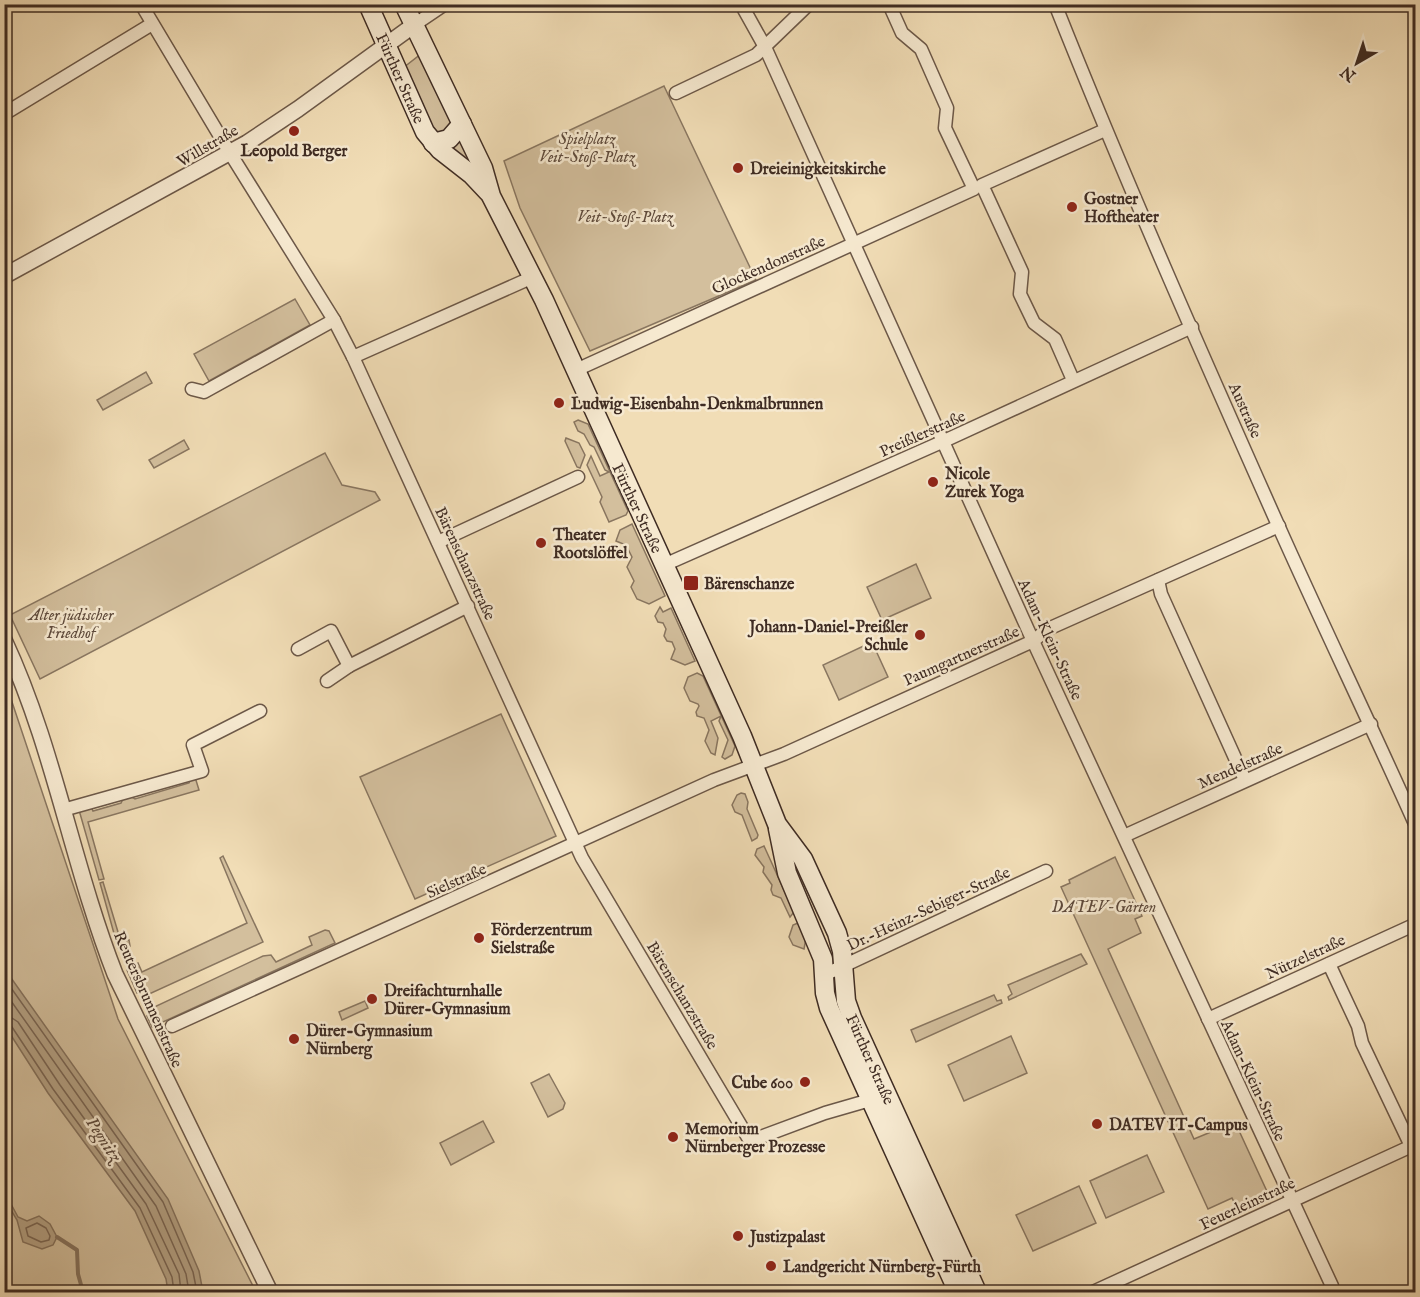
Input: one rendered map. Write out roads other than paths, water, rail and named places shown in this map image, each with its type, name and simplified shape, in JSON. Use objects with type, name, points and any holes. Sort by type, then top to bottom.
[{"type":"main road","name":"Fürther Straße","points":[[368,4],[425,132],[433,143],[472,175],[491,196]]},
{"type":"main road","name":"Fürther Straße","points":[[405,4],[483,168],[491,196],[576,370],[737,726],[777,824],[787,873],[819,948],[824,964],[825,993],[829,1008],[958,1293]]},
{"type":"main road","points":[[433,143],[448,140],[462,124]]},
{"type":"main road","name":"Fürther Straße","points":[[777,824],[803,859],[839,939],[845,990],[852,1018],[977,1293]]},
{"type":"street","name":"Bärenschanzstraße","points":[[141,4],[334,320],[468,606],[582,858],[750,1141],[825,1113],[870,1100]]},
{"type":"street","points":[[414,25],[445,4]]},
{"type":"street","name":"Adam-Klein-Straße","points":[[741,4],[765,47],[1033,641],[1332,1286]]},
{"type":"street","points":[[676,93],[756,55],[809,4]]},
{"type":"street","points":[[889,4],[902,33],[921,49],[947,108],[945,128],[1022,272],[1020,294],[1034,323],[1055,339],[1073,381]]},
{"type":"street","name":"Austraße","points":[[1055,4],[1105,130],[1279,526],[1416,826]]},
{"type":"street","points":[[4,114],[152,24]]},
{"type":"street","name":"Willstraße","points":[[4,276],[230,153],[298,109],[414,25]]},
{"type":"street","name":"Glockendonstraße","points":[[576,370],[1105,130]]},
{"type":"street","points":[[353,357],[532,277]]},
{"type":"street","points":[[192,389],[204,392],[334,320]]},
{"type":"street","name":"Preißlerstraße","points":[[664,565],[944,441],[1192,327]]},
{"type":"street","points":[[438,542],[578,477]]},
{"type":"street","name":"Paumgartnerstraße","points":[[753,765],[794,749],[1033,641],[1048,629],[1279,526]]},
{"type":"street","points":[[1158,580],[1161,594],[1245,780]]},
{"type":"street","points":[[327,681],[349,666],[468,606]]},
{"type":"street","points":[[298,649],[331,631],[349,666]]},
{"type":"street","name":"Reutersbrunnenstraße","points":[[4,640],[31,703],[99,930],[119,985],[270,1293]]},
{"type":"street","points":[[63,810],[202,771],[193,745],[260,711]]},
{"type":"street","name":"Mendelstraße","points":[[1124,836],[1371,724]]},
{"type":"street","name":"Sielstraße","points":[[172,1026],[707,783],[753,765]]},
{"type":"street","name":"Dr.-Heinz-Sebiger-Straße","points":[[824,975],[1046,871]]},
{"type":"street","name":"Nützelstraße","points":[[1208,1018],[1416,924]]},
{"type":"street","points":[[1329,964],[1358,1026],[1362,1043],[1413,1145]]},
{"type":"street","name":"Feuerleinstraße","points":[[1093,1293],[1413,1145]]},
{"type":"water","name":"Pegnitz","points":[[4,968],[168,1199],[199,1271],[203,1292],[168,1292],[166,1279],[135,1211],[48,1093],[5,1026]]},
{"type":"water","points":[[4,1191],[18,1217],[27,1221],[39,1216],[50,1224],[57,1237],[53,1245],[42,1249],[23,1242],[17,1220],[5,1200]]},
{"type":"waterway","points":[[57,1237],[77,1250],[78,1274],[83,1292]]},
{"type":"place","name":"Leopold Berger","points":[[294,131]]},
{"type":"place","name":"Dreieinigkeitskirche","points":[[738,168]]},
{"type":"place","name":"Gostner Hoftheater","points":[[1072,207]]},
{"type":"place","name":"Ludwig-Eisenbahn-Denkmalbrunnen","points":[[559,403]]},
{"type":"place","name":"Nicole Zurek Yoga","points":[[933,482]]},
{"type":"place","name":"Theater Rootslöffel","points":[[541,543]]},
{"type":"place","name":"Bärenschanze","points":[[691,583]]},
{"type":"place","name":"Johann-Daniel-Preißler Schule","points":[[920,635]]},
{"type":"place","name":"Förderzentrum Sielstraße","points":[[479,938]]},
{"type":"place","name":"Dreifachturnhalle Dürer-Gymnasium","points":[[372,999]]},
{"type":"place","name":"Dürer-Gymnasium Nürnberg","points":[[294,1039]]},
{"type":"place","name":"Cube 600","points":[[805,1082]]},
{"type":"place","name":"DATEV IT-Campus","points":[[1097,1124]]},
{"type":"place","name":"Memorium Nürnberger Prozesse","points":[[673,1137]]},
{"type":"place","name":"Justizpalast","points":[[738,1236]]},
{"type":"place","name":"Landgericht Nürnberg-Fürth","points":[[771,1266]]},
{"type":"park label","name":"Spielplatz Veit-Stoß-Platz","points":[[587,147]]},
{"type":"park label","name":"Veit-Stoß-Platz","points":[[625,216]]},
{"type":"park label","name":"Alter jüdischer Friedhof","points":[[71,623]]},
{"type":"park label","name":"DATEV-Gärten","points":[[1104,906]]}]
